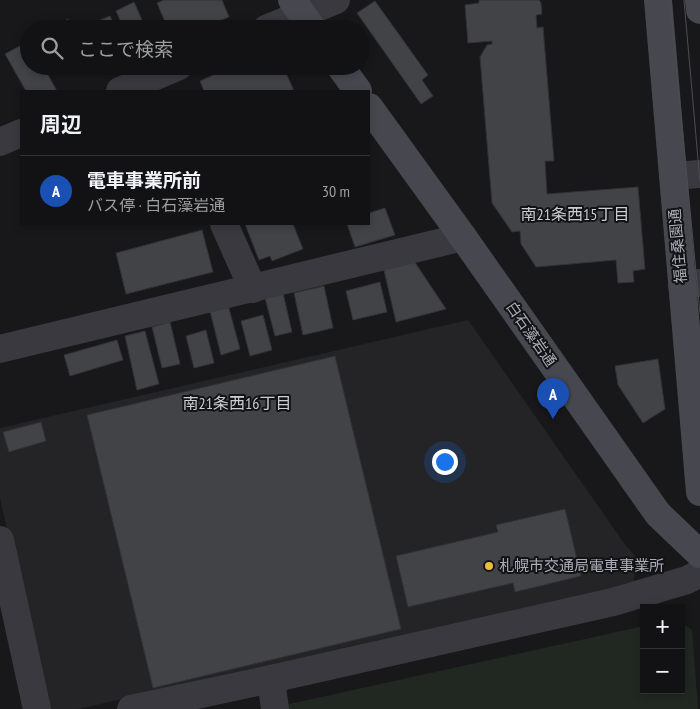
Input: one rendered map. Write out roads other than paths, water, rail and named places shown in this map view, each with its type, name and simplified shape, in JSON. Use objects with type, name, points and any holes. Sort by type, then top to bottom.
[{"type":"main road","name":"福住桑園通","points":[[658,0],[673,176],[691,284],[700,492]]},
{"type":"main road","points":[[699,0],[700,10]]},
{"type":"main road","points":[[346,75],[357,90]]},
{"type":"main road","name":"白石藻岩通","points":[[370,107],[658,514],[700,554]]},
{"type":"street","points":[[288,20],[336,0]]},
{"type":"street","points":[[123,90],[168,77]]},
{"type":"street","points":[[0,142],[20,133]]},
{"type":"street","points":[[673,176],[700,174]]},
{"type":"street","points":[[224,225],[253,289]]},
{"type":"street","points":[[0,349],[463,237]]},
{"type":"street","points":[[0,540],[37,709]]},
{"type":"street","points":[[131,709],[613,602],[687,580],[700,573]]},
{"type":"street","points":[[271,679],[275,709]]},
{"type":"tram line","points":[[670,0],[700,314]]},
{"type":"tram line","points":[[684,0],[700,182]]},
{"type":"place","name":"電車事業所前","points":[[553,419]]},
{"type":"place","name":"札幌市交通局電車事業所","points":[[489,566]]},
{"type":"district","name":"南21条西15丁目","points":[[575,214]]},
{"type":"district","name":"南21条西16丁目","points":[[237,403]]}]
